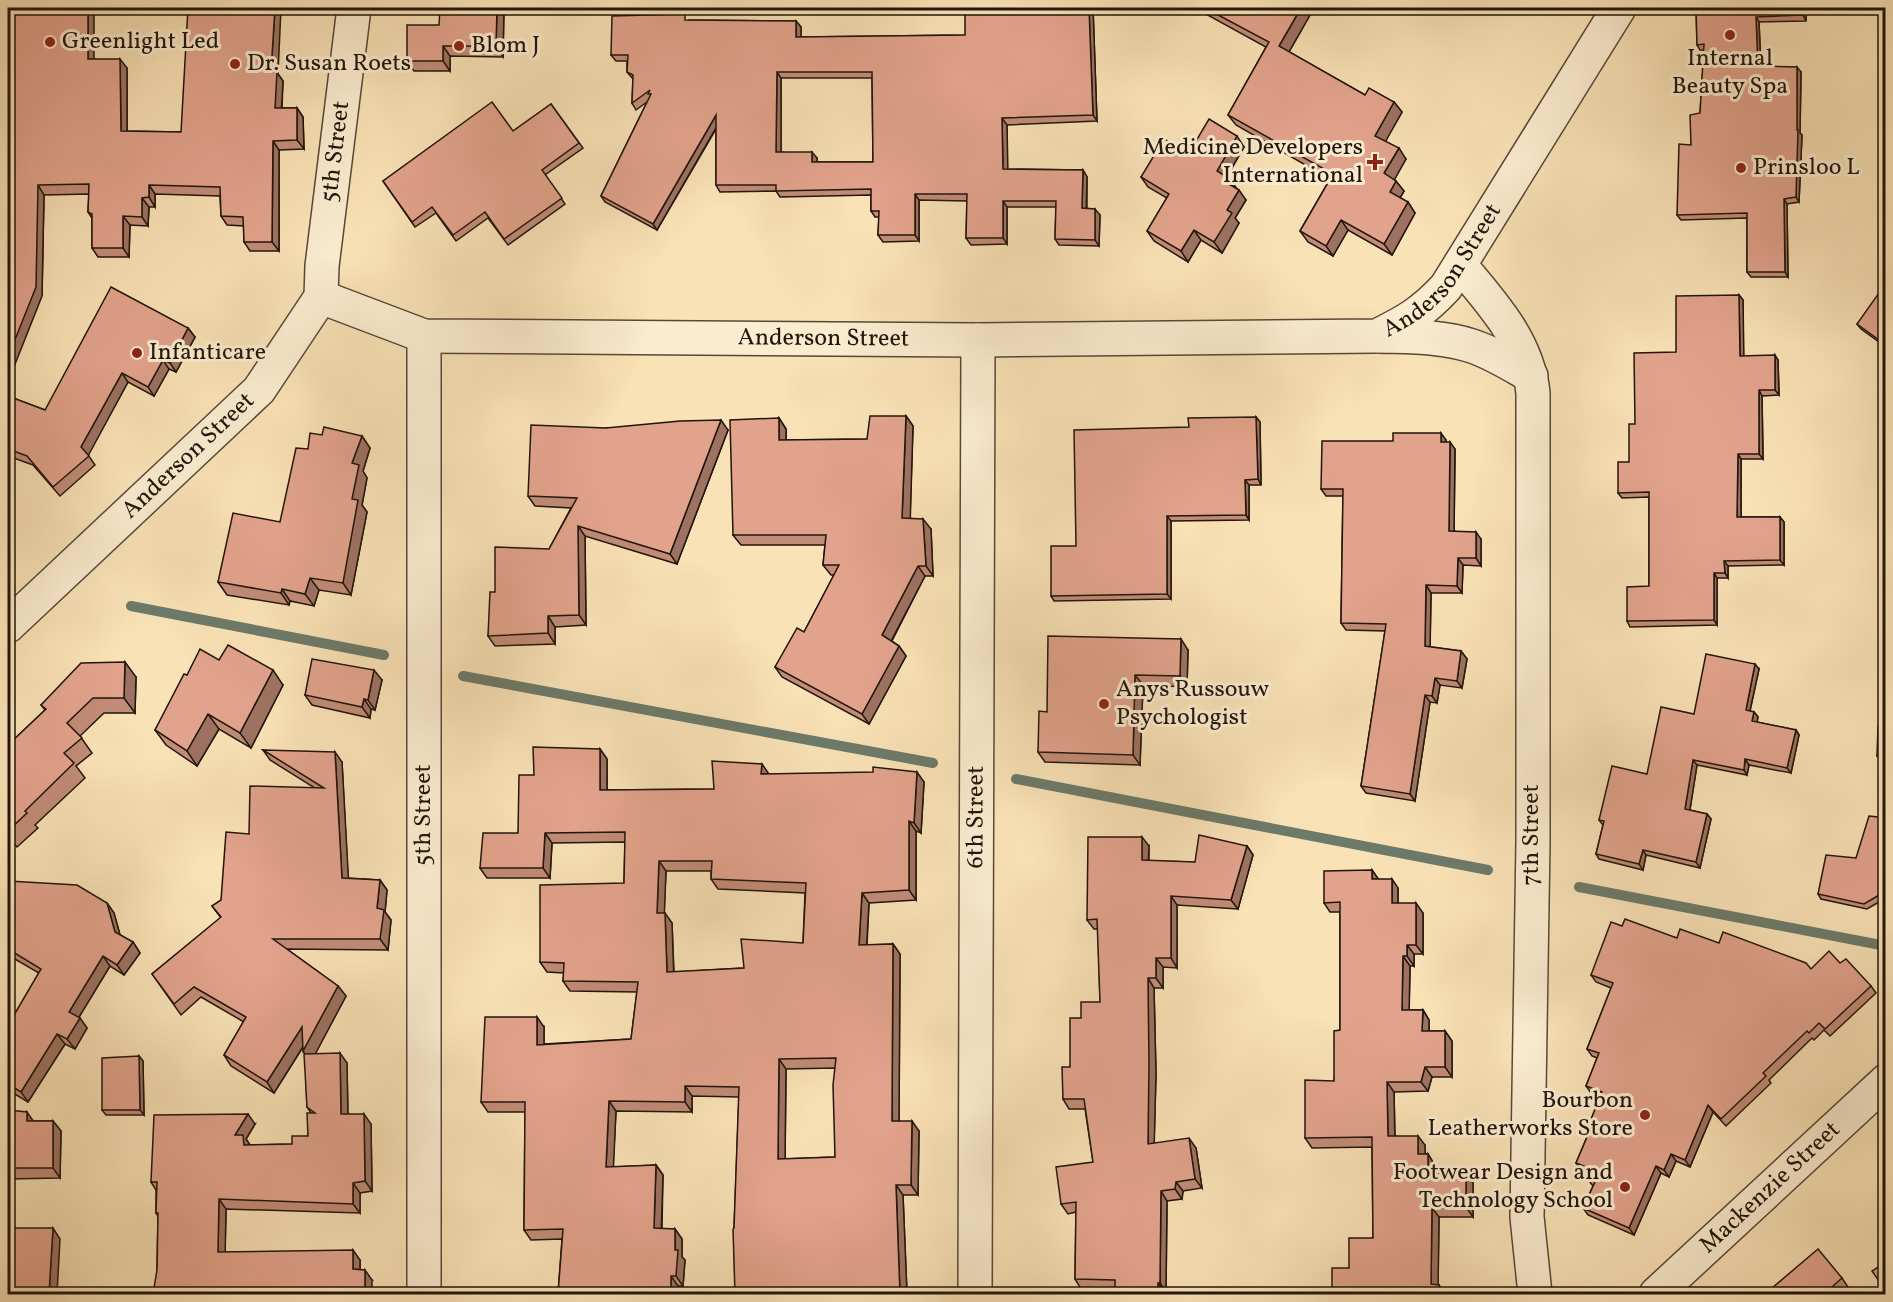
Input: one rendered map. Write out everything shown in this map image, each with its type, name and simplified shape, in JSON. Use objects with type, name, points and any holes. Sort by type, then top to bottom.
[{"type":"street","name":"5th Street","points":[[321,297],[322,266],[354,8]]},
{"type":"street","name":"Anderson Street","points":[[8,626],[259,390],[321,297],[424,336],[978,340],[1377,336],[1410,319],[1428,306],[1446,287],[1619,8]]},
{"type":"street","name":"7th Street","points":[[1460,265],[1490,300],[1510,330],[1524,355],[1531,376],[1533,412],[1533,841],[1527,1217],[1535,1294]]},
{"type":"street","name":"5th Street","points":[[424,336],[424,1294]]},
{"type":"street","points":[[1377,336],[1452,341],[1474,347],[1531,376]]},
{"type":"street","name":"6th Street","points":[[975,1294],[978,340]]},
{"type":"street","name":"Mackenzie Street","points":[[1656,1294],[1886,1081]]},
{"type":"building","points":[[12,8],[88,8],[88,59],[120,59],[121,131],[181,132],[188,8],[275,8],[271,72],[277,72],[275,108],[297,108],[297,140],[273,141],[272,242],[244,242],[243,217],[221,216],[220,187],[149,185],[149,197],[142,198],[142,217],[123,216],[123,248],[92,248],[92,214],[88,212],[89,184],[38,185],[36,287],[8,357],[8,126]]},
{"type":"building","name":"Blom J","points":[[440,8],[497,8],[496,46],[443,46],[443,61],[407,61],[407,25],[439,25]]},
{"type":"building","points":[[965,8],[1089,8],[1093,115],[1002,118],[1003,169],[1083,170],[1082,208],[1095,209],[1095,240],[1055,239],[1056,201],[1003,201],[1003,238],[966,238],[967,194],[915,194],[915,235],[878,235],[879,211],[871,211],[871,189],[776,191],[776,185],[716,185],[716,115],[653,224],[601,196],[651,94],[648,94],[650,90],[632,103],[633,75],[627,72],[628,55],[611,55],[612,16],[685,14],[685,20],[796,21],[796,37],[965,35]],"holes":[[[777,72],[872,72],[873,162],[812,162],[812,152],[776,152]]]},
{"type":"building","name":"Medicine Developers International","points":[[1205,8],[1301,8],[1279,46],[1365,95],[1369,88],[1394,102],[1375,136],[1399,148],[1384,173],[1396,181],[1390,192],[1408,202],[1384,244],[1341,220],[1326,246],[1300,231],[1333,174],[1228,115],[1269,42]]},
{"type":"building","name":"Prinsloo L","points":[[1696,8],[1803,8],[1803,15],[1756,17],[1758,66],[1797,67],[1796,197],[1784,199],[1785,272],[1747,272],[1747,213],[1677,215],[1679,144],[1691,145],[1690,115],[1700,113],[1704,44],[1697,45]]},
{"type":"building","points":[[492,102],[513,131],[551,104],[579,143],[542,170],[562,198],[504,239],[485,212],[453,235],[432,207],[412,222],[383,181]]},
{"type":"building","points":[[1209,119],[1237,136],[1217,171],[1230,179],[1227,183],[1239,190],[1227,210],[1232,213],[1214,242],[1194,230],[1181,251],[1147,231],[1169,194],[1141,177],[1164,139],[1189,153]]},
{"type":"building","points":[[111,287],[188,328],[170,363],[163,360],[148,387],[122,373],[81,447],[89,456],[53,487],[27,456],[8,449],[8,396],[45,410]]},
{"type":"building","points":[[1881,290],[1886,294],[1886,345],[1857,324]]},
{"type":"building","points":[[1739,295],[1740,356],[1775,355],[1775,390],[1759,390],[1759,454],[1738,454],[1737,517],[1780,517],[1780,560],[1724,561],[1725,573],[1714,573],[1714,620],[1627,621],[1627,587],[1649,586],[1649,492],[1618,493],[1618,462],[1629,462],[1629,424],[1635,424],[1634,353],[1676,352],[1676,296]]},
{"type":"building","points":[[870,416],[906,416],[902,518],[923,519],[926,566],[918,566],[882,635],[899,646],[862,714],[775,667],[797,628],[804,632],[839,565],[823,565],[826,535],[733,535],[730,420],[779,418],[779,440],[867,439]]},
{"type":"building","points":[[1256,417],[1258,479],[1245,480],[1246,515],[1167,516],[1167,594],[1051,596],[1051,546],[1076,546],[1074,430],[1189,427],[1188,418]]},
{"type":"building","points":[[721,420],[670,554],[578,526],[579,615],[548,616],[548,633],[488,636],[490,592],[495,592],[495,547],[549,549],[577,498],[528,496],[531,425],[606,428],[680,421]]},
{"type":"building","points":[[324,427],[362,436],[352,463],[359,465],[352,499],[358,500],[343,583],[310,578],[305,594],[282,589],[281,593],[218,582],[233,513],[280,522],[296,448],[308,449],[310,433],[322,435]]},
{"type":"building","points":[[1393,433],[1441,433],[1441,442],[1450,442],[1449,531],[1476,532],[1476,558],[1458,558],[1457,586],[1426,585],[1425,646],[1461,651],[1457,681],[1435,678],[1432,696],[1425,695],[1410,794],[1361,786],[1386,624],[1341,623],[1343,489],[1321,489],[1322,441],[1393,441]]},
{"type":"building","name":"Anys Russouw Psychologist","points":[[1048,636],[1181,639],[1180,676],[1135,675],[1133,755],[1038,752],[1039,711],[1047,712]]},
{"type":"building","points":[[228,645],[273,670],[240,733],[208,714],[187,751],[155,730],[184,674],[187,675],[200,649],[219,660]]},
{"type":"building","points":[[1706,654],[1755,664],[1746,710],[1754,712],[1752,721],[1796,730],[1787,768],[1745,759],[1744,770],[1693,760],[1685,809],[1707,814],[1696,862],[1643,850],[1639,864],[1596,854],[1604,821],[1599,820],[1612,766],[1647,774],[1661,707],[1694,714]]},
{"type":"building","points":[[312,659],[374,670],[368,700],[364,699],[362,707],[305,695]]},
{"type":"building","points":[[125,662],[124,698],[93,698],[67,723],[82,738],[64,753],[74,763],[8,831],[8,745],[46,709],[41,705],[81,663]]},
{"type":"building","points":[[1878,727],[1886,727],[1886,756],[1877,756]]},
{"type":"building","points":[[533,747],[600,749],[600,790],[714,789],[712,761],[762,764],[761,774],[873,772],[873,767],[917,772],[914,823],[909,821],[909,890],[862,893],[859,945],[893,944],[892,1121],[912,1121],[911,1185],[896,1185],[900,1294],[832,1294],[832,1288],[813,1294],[735,1294],[733,1229],[739,1087],[685,1086],[685,1102],[609,1101],[606,1167],[656,1165],[654,1228],[675,1229],[675,1250],[678,1250],[676,1276],[671,1276],[671,1292],[558,1294],[563,1229],[524,1230],[525,1102],[481,1102],[485,1017],[537,1017],[537,1045],[631,1039],[638,982],[563,981],[564,963],[540,962],[540,885],[624,883],[625,832],[545,833],[543,868],[480,868],[483,833],[518,833],[519,775],[534,775]],"holes":[[[659,861],[712,861],[711,879],[806,883],[803,943],[741,939],[744,968],[667,972],[665,913],[657,913]],[[836,1058],[833,1085],[835,1157],[778,1159],[779,1059]]]},
{"type":"building","points":[[263,750],[335,752],[342,878],[380,880],[377,908],[384,910],[380,939],[273,939],[338,986],[303,1051],[302,1027],[267,1082],[224,1055],[246,1017],[194,987],[174,1004],[152,974],[221,917],[212,906],[221,900],[226,832],[249,834],[250,786],[324,788]]},
{"type":"building","points":[[1869,816],[1886,818],[1886,891],[1864,904],[1818,894],[1826,855],[1856,858]]},
{"type":"building","points":[[1199,835],[1247,846],[1231,900],[1171,896],[1171,958],[1156,958],[1156,978],[1148,978],[1148,1144],[1189,1138],[1195,1179],[1176,1182],[1175,1189],[1161,1191],[1158,1294],[1115,1294],[1115,1280],[1075,1279],[1076,1202],[1061,1204],[1056,1167],[1093,1162],[1084,1099],[1063,1099],[1062,1067],[1070,1067],[1070,1018],[1081,1018],[1081,1002],[1100,1002],[1097,919],[1087,920],[1088,837],[1142,837],[1142,860],[1195,862]]},
{"type":"building","points":[[1372,870],[1372,879],[1392,879],[1392,903],[1416,903],[1416,945],[1407,945],[1407,956],[1403,956],[1402,1010],[1423,1010],[1422,1031],[1445,1031],[1445,1067],[1425,1067],[1421,1082],[1387,1082],[1388,1136],[1418,1136],[1418,1154],[1428,1154],[1428,1174],[1466,1173],[1466,1207],[1432,1208],[1431,1284],[1439,1285],[1438,1294],[1332,1294],[1332,1268],[1349,1268],[1349,1238],[1373,1238],[1372,1137],[1305,1138],[1305,1080],[1334,1081],[1334,1031],[1340,1030],[1340,902],[1324,903],[1324,871]]},
{"type":"building","points":[[8,881],[77,885],[107,903],[115,932],[133,942],[117,965],[103,956],[69,1012],[80,1018],[67,1039],[57,1034],[21,1092],[8,1084],[8,1021],[10,1022],[41,969],[8,949]]},
{"type":"building","points":[[1625,919],[1677,938],[1680,929],[1719,943],[1723,932],[1806,963],[1811,969],[1829,951],[1840,963],[1846,959],[1871,986],[1825,1029],[1819,1023],[1809,1033],[1807,1031],[1763,1073],[1766,1076],[1721,1119],[1708,1105],[1685,1160],[1671,1154],[1664,1170],[1656,1166],[1629,1228],[1583,1208],[1595,1182],[1587,1178],[1591,1169],[1576,1163],[1593,1123],[1590,1122],[1602,1092],[1586,1086],[1599,1053],[1587,1049],[1613,983],[1591,975],[1611,922],[1622,926]]},
{"type":"building","points":[[340,1053],[341,1114],[364,1114],[365,1181],[353,1183],[353,1204],[219,1199],[218,1252],[353,1250],[353,1269],[365,1270],[365,1294],[153,1294],[157,1270],[158,1213],[156,1213],[157,1182],[151,1182],[154,1115],[248,1114],[235,1135],[243,1135],[244,1145],[292,1144],[292,1136],[308,1136],[307,1113],[315,1113],[307,1107],[304,1054]]},
{"type":"building","points":[[139,1056],[140,1110],[102,1110],[102,1058]]},
{"type":"building","points":[[8,1110],[27,1112],[27,1121],[53,1121],[53,1168],[8,1168]]},
{"type":"building","points":[[8,1228],[53,1228],[49,1294],[8,1294]]},
{"type":"building","points":[[1818,1249],[1842,1278],[1824,1294],[1765,1294]]},
{"type":"building","points":[[1886,1262],[1886,1291],[1872,1271]]},
{"type":"waterway","points":[[131,606],[384,655]]},
{"type":"waterway","points":[[463,676],[933,763]]},
{"type":"waterway","points":[[1016,779],[1488,870]]},
{"type":"waterway","points":[[1579,887],[1886,946]]},
{"type":"place","name":"Internal Beauty Spa","points":[[1730,35]]},
{"type":"place","name":"Greenlight Led","points":[[50,42]]},
{"type":"place","name":"Blom J","points":[[459,46]]},
{"type":"place","name":"Dr. Susan Roets","points":[[235,64]]},
{"type":"place","name":"Medicine Developers International","points":[[1375,162]]},
{"type":"place","name":"Prinsloo L","points":[[1741,168]]},
{"type":"place","name":"Infanticare","points":[[137,353]]},
{"type":"place","name":"Anys Russouw Psychologist","points":[[1104,704]]},
{"type":"place","name":"Bourbon Leatherworks Store","points":[[1645,1115]]},
{"type":"place","name":"Footwear Design and Technology School","points":[[1625,1187]]}]
